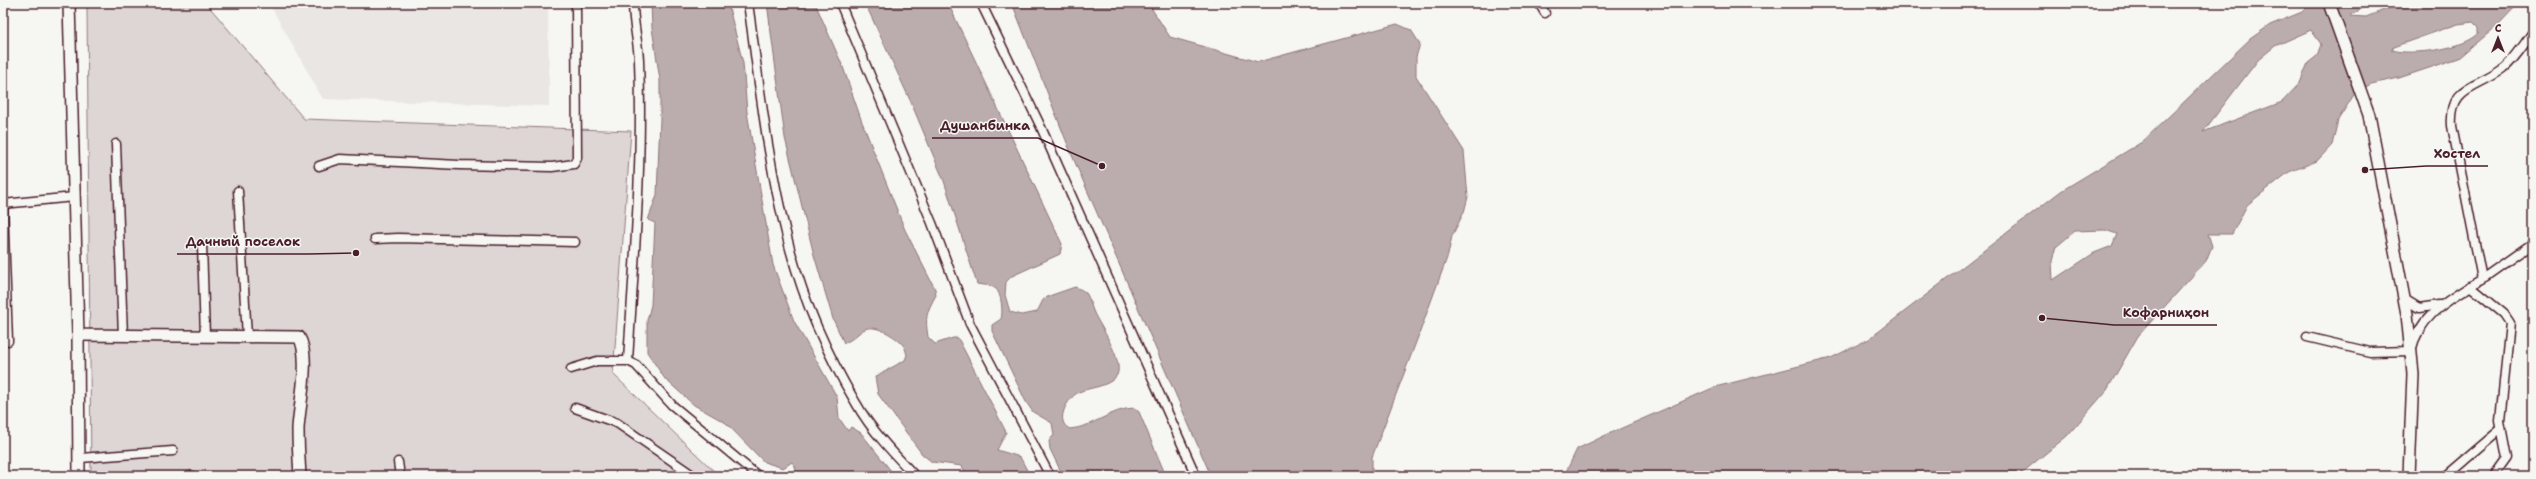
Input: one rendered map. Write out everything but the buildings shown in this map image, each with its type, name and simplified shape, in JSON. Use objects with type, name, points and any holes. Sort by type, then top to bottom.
[{"type":"street","points":[[70,3],[78,335],[79,476]]},
{"type":"street","points":[[318,166],[340,158],[459,165],[552,167],[574,164],[577,158],[576,3]]},
{"type":"street","points":[[628,361],[639,171],[639,60],[633,24],[633,3]]},
{"type":"street","points":[[748,3],[765,122],[786,233],[805,298],[856,404],[886,445],[915,476]]},
{"type":"street","points":[[840,3],[932,223],[970,324],[1050,476]]},
{"type":"street","points":[[981,3],[1040,125],[1196,476]]},
{"type":"street","points":[[1539,3],[1545,13]]},
{"type":"street","points":[[2329,3],[2369,115],[2404,298],[2413,374],[2410,476]]},
{"type":"street","points":[[2482,279],[2451,110],[2458,95],[2505,67],[2533,32]]},
{"type":"street","points":[[116,144],[123,336]]},
{"type":"street","points":[[238,191],[247,336]]},
{"type":"street","points":[[8,341],[3,204],[74,197]]},
{"type":"street","points":[[375,240],[398,238],[575,242]]},
{"type":"street","points":[[2410,351],[2414,337],[2422,324],[2440,305],[2482,279],[2533,244]]},
{"type":"street","points":[[202,245],[205,336]]},
{"type":"street","points":[[2470,286],[2504,314],[2510,322],[2500,430],[2507,458],[2494,476]]},
{"type":"street","points":[[2404,298],[2419,308],[2440,305]]},
{"type":"street","points":[[78,335],[299,337],[302,342],[304,368],[298,446],[300,476]]},
{"type":"street","points":[[2307,336],[2370,352],[2410,351]]},
{"type":"street","points":[[571,369],[597,361],[628,361],[636,365],[672,405],[758,476]]},
{"type":"street","points":[[575,408],[617,423],[694,476]]},
{"type":"street","points":[[2446,476],[2500,430]]},
{"type":"street","points":[[80,458],[173,451]]},
{"type":"street","points":[[398,462],[400,476]]},
{"type":"shaded area","points":[[87,3],[206,3],[304,119],[631,131],[613,374],[719,476],[91,476]]},
{"type":"shaded area","points":[[269,3],[548,3],[549,106],[323,99]]},
{"type":"shaded area","points":[[651,3],[730,3],[729,8],[743,63],[747,112],[773,265],[794,321],[837,397],[839,418],[848,431],[851,427],[861,433],[895,476],[792,476],[796,468],[792,462],[783,468],[764,462],[726,423],[694,405],[665,379],[647,352],[647,320],[651,305],[655,223],[648,220],[657,195],[660,119],[660,80],[652,28]]},
{"type":"shaded area","points":[[767,3],[815,3],[843,67],[862,122],[905,230],[935,289],[936,295],[927,315],[928,337],[935,344],[953,338],[958,338],[1006,432],[997,450],[1020,457],[1030,476],[967,476],[962,466],[932,462],[922,454],[878,394],[875,377],[905,360],[907,355],[903,345],[885,332],[874,328],[865,329],[851,340],[844,343],[833,319],[814,255],[785,138]]},
{"type":"shaded area","points":[[865,3],[948,3],[1062,244],[1060,254],[1012,276],[1006,282],[1005,295],[1010,312],[1022,315],[1037,312],[1043,300],[1049,296],[1075,287],[1086,293],[1089,297],[1094,313],[1114,352],[1118,369],[1117,375],[1110,382],[1079,392],[1070,399],[1064,410],[1063,421],[1065,426],[1070,429],[1079,428],[1117,411],[1134,408],[1139,412],[1166,476],[1063,476],[1050,449],[1049,441],[1054,435],[1052,423],[1033,412],[1026,402],[992,331],[992,325],[1001,319],[1002,316],[999,294],[993,287],[977,284],[944,181],[910,100]]},
{"type":"shaded area","points":[[1012,3],[1148,3],[1170,37],[1258,62],[1397,24],[1411,30],[1420,44],[1416,57],[1416,76],[1464,151],[1468,197],[1464,212],[1452,236],[1448,255],[1418,337],[1372,457],[1372,471],[1375,476],[1211,476],[1071,153]]},
{"type":"shaded area","points":[[2311,3],[2371,3],[2350,16],[2366,17],[2402,3],[2519,3],[2497,26],[2459,58],[2399,78],[2371,84],[2355,93],[2338,120],[2332,145],[2317,161],[2289,172],[2247,205],[2232,234],[2208,234],[2212,246],[2206,261],[2138,336],[2107,390],[2067,436],[2018,476],[1564,476],[1577,449],[1606,435],[1715,387],[1831,358],[1869,339],[2061,191],[2142,142],[2250,39],[2270,25],[2302,12]],"holes":[[[2474,22],[2479,27],[2479,33],[2472,39],[2462,43],[2437,50],[2411,52],[2391,50],[2393,47],[2458,24]],[[2311,30],[2321,44],[2317,56],[2308,63],[2300,83],[2282,102],[2203,132],[2258,60],[2275,46]],[[2105,230],[2117,234],[2112,246],[2094,253],[2053,280],[2052,261],[2056,247],[2075,231]]]},
{"type":"place","name":"Душанбинка","points":[[1102,166]]},
{"type":"place","name":"Хостел","points":[[2365,170]]},
{"type":"place","name":"Дачный поселок","points":[[356,253]]},
{"type":"place","name":"Кофарниҳон","points":[[2042,318]]}]
